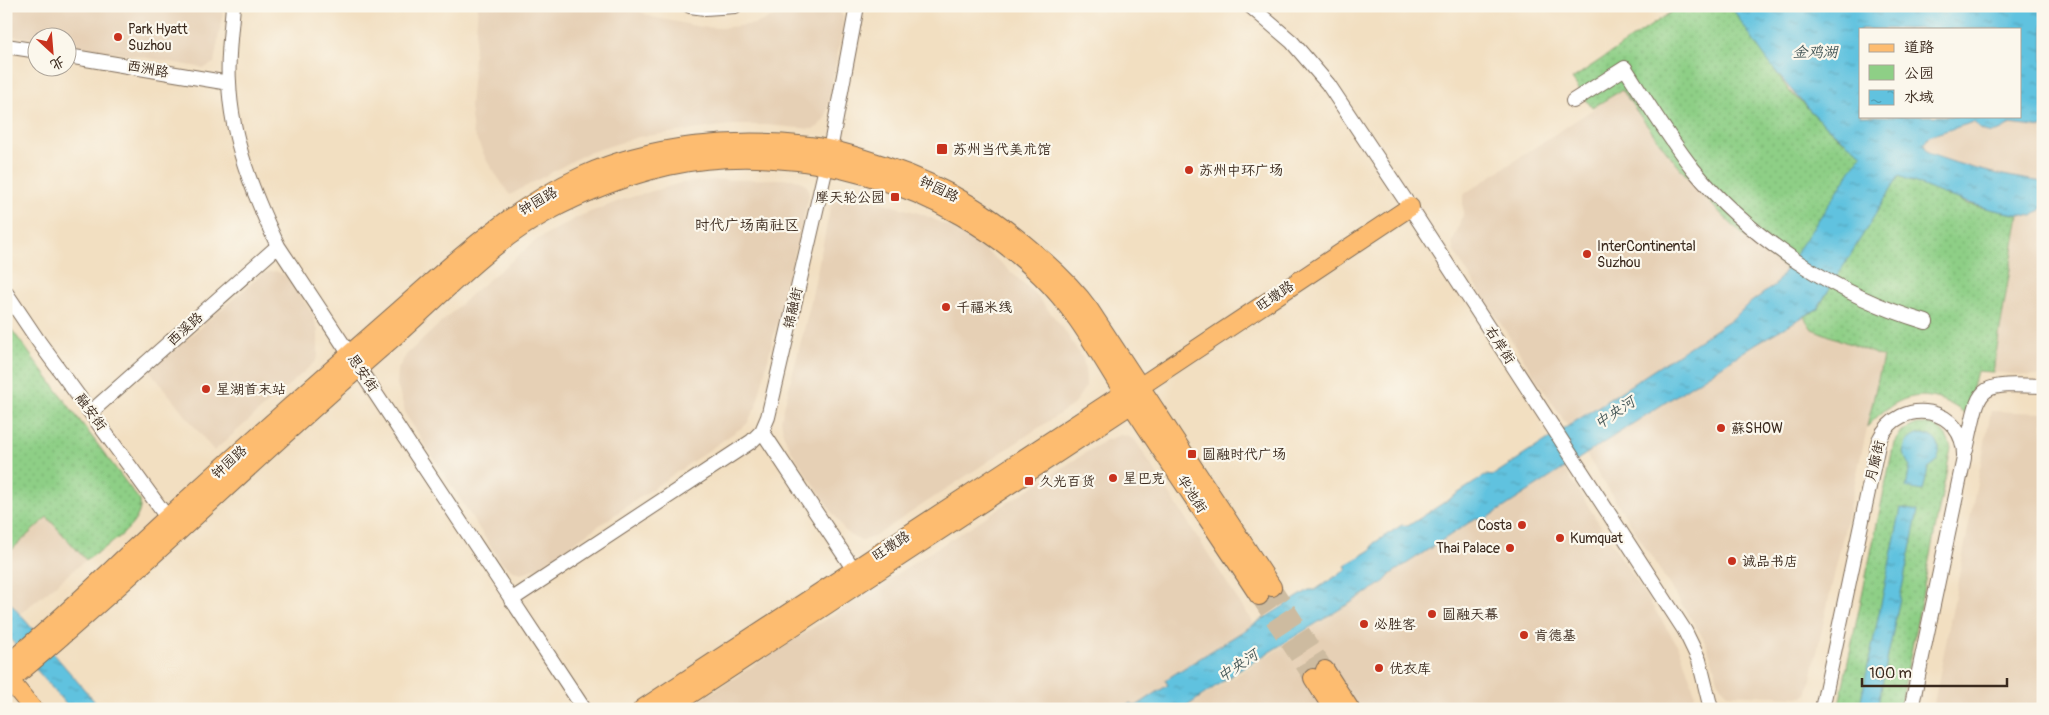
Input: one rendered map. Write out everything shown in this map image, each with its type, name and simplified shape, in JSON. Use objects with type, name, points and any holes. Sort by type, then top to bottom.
[{"type":"main road","name":"钟园路","points":[[828,158],[918,193],[962,216],[992,235],[1034,269],[1065,302],[1128,398]]},
{"type":"main road","name":"钟园路","points":[[13,671],[172,524],[355,360],[506,238],[542,214],[580,195],[629,177],[687,163],[756,159],[828,158],[900,171],[945,191],[986,213],[1002,225],[1074,290],[1141,386]]},
{"type":"main road","name":"旺墩路","points":[[668,709],[858,576],[1128,398],[1141,386],[1410,206]]},
{"type":"main road","name":"华池街","points":[[1128,398],[1266,591],[1141,386]]},
{"type":"main road","name":"旺墩路","points":[[642,709],[858,576]]},
{"type":"main road","points":[[13,671],[33,709]]},
{"type":"main road","points":[[1333,709],[1319,674],[1350,709]]},
{"type":"street","name":"思安街","points":[[233,6],[228,83],[236,133],[248,176],[278,246],[584,709]]},
{"type":"street","points":[[690,6],[704,8],[735,6]]},
{"type":"street","name":"锦融街","points":[[762,431],[768,417],[828,158],[857,6]]},
{"type":"street","name":"右岸街","points":[[1250,6],[1292,42],[1328,84],[1410,206],[1693,646],[1704,676],[1711,709]]},
{"type":"street","points":[[6,46],[28,49]]},
{"type":"street","name":"西洲路","points":[[78,58],[228,83]]},
{"type":"street","points":[[1573,101],[1625,68],[1694,170],[1734,211],[1760,234],[1823,276],[1870,301],[1926,322]]},
{"type":"street","name":"西溪路","points":[[92,412],[278,246]]},
{"type":"street","name":"融安街","points":[[6,293],[39,342],[172,524]]},
{"type":"street","points":[[1911,709],[1964,458],[1980,396],[1989,387],[2002,384],[2043,386]]},
{"type":"street","name":"月廊街","points":[[1822,709],[1879,440],[1887,426],[1908,413],[1924,411],[1962,421],[1974,414]]},
{"type":"street","points":[[1940,416],[1958,432],[1963,444],[1964,458]]},
{"type":"street","points":[[511,600],[752,441],[762,431],[858,576]]},
{"type":"shaded area","name":"Park Hyatt Suzhou","points":[[6,6],[224,6],[214,63],[204,68],[78,46],[78,28],[28,28],[28,37],[6,36]]},
{"type":"shaded area","points":[[478,6],[629,6],[652,17],[701,27],[721,28],[755,24],[802,6],[835,6],[843,16],[843,26],[826,116],[818,127],[812,129],[765,125],[731,125],[638,137],[585,154],[510,195],[488,163],[473,132],[470,107]]},
{"type":"shaded area","points":[[1622,90],[1661,144],[1703,194],[1744,237],[1786,267],[1771,290],[1747,305],[1736,316],[1568,427],[1454,252],[1452,244],[1463,215],[1463,196],[1467,192]]},
{"type":"shaded area","points":[[1974,122],[1991,133],[1998,132],[2010,124],[2043,128],[2043,377],[1993,372],[2018,215],[1975,169],[1952,162],[1925,149],[1924,144],[1929,136]]},
{"type":"shaded area","points":[[792,179],[802,182],[808,187],[809,196],[756,407],[747,424],[537,568],[522,573],[513,571],[500,561],[406,415],[397,384],[398,369],[406,355],[474,292],[538,239],[580,216],[625,199],[681,183],[716,180]]},
{"type":"shaded area","points":[[856,195],[922,214],[963,233],[1000,262],[1035,294],[1063,328],[1083,359],[1086,376],[1086,386],[1073,405],[874,537],[861,541],[849,535],[843,528],[791,451],[783,433],[781,419],[809,310],[831,205],[837,199]]},
{"type":"shaded area","points":[[276,271],[286,276],[312,313],[318,331],[318,356],[315,362],[214,451],[150,371],[263,273]]},
{"type":"shaded area","points":[[1804,317],[1812,329],[1883,357],[1808,692],[1806,695],[1798,697],[1729,694],[1720,685],[1708,648],[1700,633],[1585,453],[1757,343]]},
{"type":"shaded area","points":[[1991,411],[2043,413],[2043,709],[1933,709]]},
{"type":"shaded area","name":"久光百货","points":[[1120,435],[1135,440],[1254,625],[1166,680],[1168,685],[1135,706],[1130,703],[1123,709],[686,709],[1104,441]]},
{"type":"shaded area","points":[[1563,467],[1680,649],[1695,693],[1693,700],[1689,703],[1679,709],[1183,709],[1383,583],[1391,574],[1476,518],[1487,518]]},
{"type":"shaded area","points":[[47,517],[86,560],[21,613],[6,598],[6,555]]},
{"type":"green space","points":[[1680,6],[1731,6],[1789,91],[1839,138],[1967,204],[2019,215],[1993,372],[1977,371],[1966,414],[1938,399],[1926,396],[1914,397],[1902,400],[1890,407],[1867,427],[1883,357],[1812,329],[1804,317],[1817,309],[1828,292],[1771,258],[1723,216],[1669,155],[1622,90],[1592,108],[1572,79]]},
{"type":"green space","points":[[6,322],[140,501],[140,510],[136,519],[129,527],[112,543],[86,560],[47,517],[6,555]]},
{"type":"green space","points":[[1917,424],[1934,426],[1939,429],[1943,432],[1951,448],[1900,709],[1838,709],[1894,443],[1902,431]]},
{"type":"water","points":[[1731,6],[2043,6],[2043,128],[2010,124],[1996,132],[1986,132],[1974,122],[1929,136],[1924,144],[1928,153],[1956,163],[1999,174],[2043,182],[2043,208],[2033,216],[1998,211],[1949,196],[1899,176],[1817,309],[1757,343],[1486,519],[1476,518],[1391,574],[1383,583],[1235,673],[1183,709],[1123,709],[1130,703],[1136,706],[1168,685],[1165,680],[1309,590],[1315,590],[1347,569],[1345,566],[1371,550],[1374,543],[1402,525],[1408,526],[1486,475],[1492,476],[1736,316],[1747,305],[1775,285],[1862,154],[1841,139],[1805,105],[1773,68]]},
{"type":"water","points":[[1920,434],[1933,438],[1939,448],[1939,454],[1934,465],[1928,469],[1923,491],[1906,488],[1910,466],[1904,451],[1907,442]]},
{"type":"water","points":[[1901,508],[1918,511],[1877,709],[1859,709]]},
{"type":"water","points":[[6,598],[101,709],[70,709],[6,634]]},
{"type":"tunnel","points":[[1272,587],[1325,670]]},
{"type":"tunnel","points":[[1259,596],[1313,678]]},
{"type":"place","name":"Park Hyatt Suzhou","points":[[118,37]]},
{"type":"place","name":"苏州当代美术馆","points":[[942,149]]},
{"type":"place","name":"苏州中环广场","points":[[1189,170]]},
{"type":"place","name":"摩天轮公园","points":[[895,197]]},
{"type":"place","name":"InterContinental Suzhou","points":[[1587,254]]},
{"type":"place","name":"千福米线","points":[[946,307]]},
{"type":"place","name":"星湖首末站","points":[[206,389]]},
{"type":"place","name":"蘇SHOW","points":[[1721,428]]},
{"type":"place","name":"圆融时代广场","points":[[1192,454]]},
{"type":"place","name":"星巴克","points":[[1113,478]]},
{"type":"place","name":"久光百货","points":[[1029,481]]},
{"type":"place","name":"Costa","points":[[1522,525]]},
{"type":"place","name":"Kumquat","points":[[1560,538]]},
{"type":"place","name":"Thai Palace","points":[[1510,548]]},
{"type":"place","name":"诚品书店","points":[[1732,561]]},
{"type":"place","name":"圆融天幕","points":[[1432,614]]},
{"type":"place","name":"必胜客","points":[[1364,624]]},
{"type":"place","name":"肯德基","points":[[1524,635]]},
{"type":"place","name":"优衣库","points":[[1379,668]]},
{"type":"district","name":"时代广场南社区","points":[[747,225]]},
{"type":"water label","name":"金鸡湖","points":[[1815,52]]},
{"type":"water label","name":"中央河","points":[[1615,413]]},
{"type":"water label","name":"中央河","points":[[1238,666]]}]
